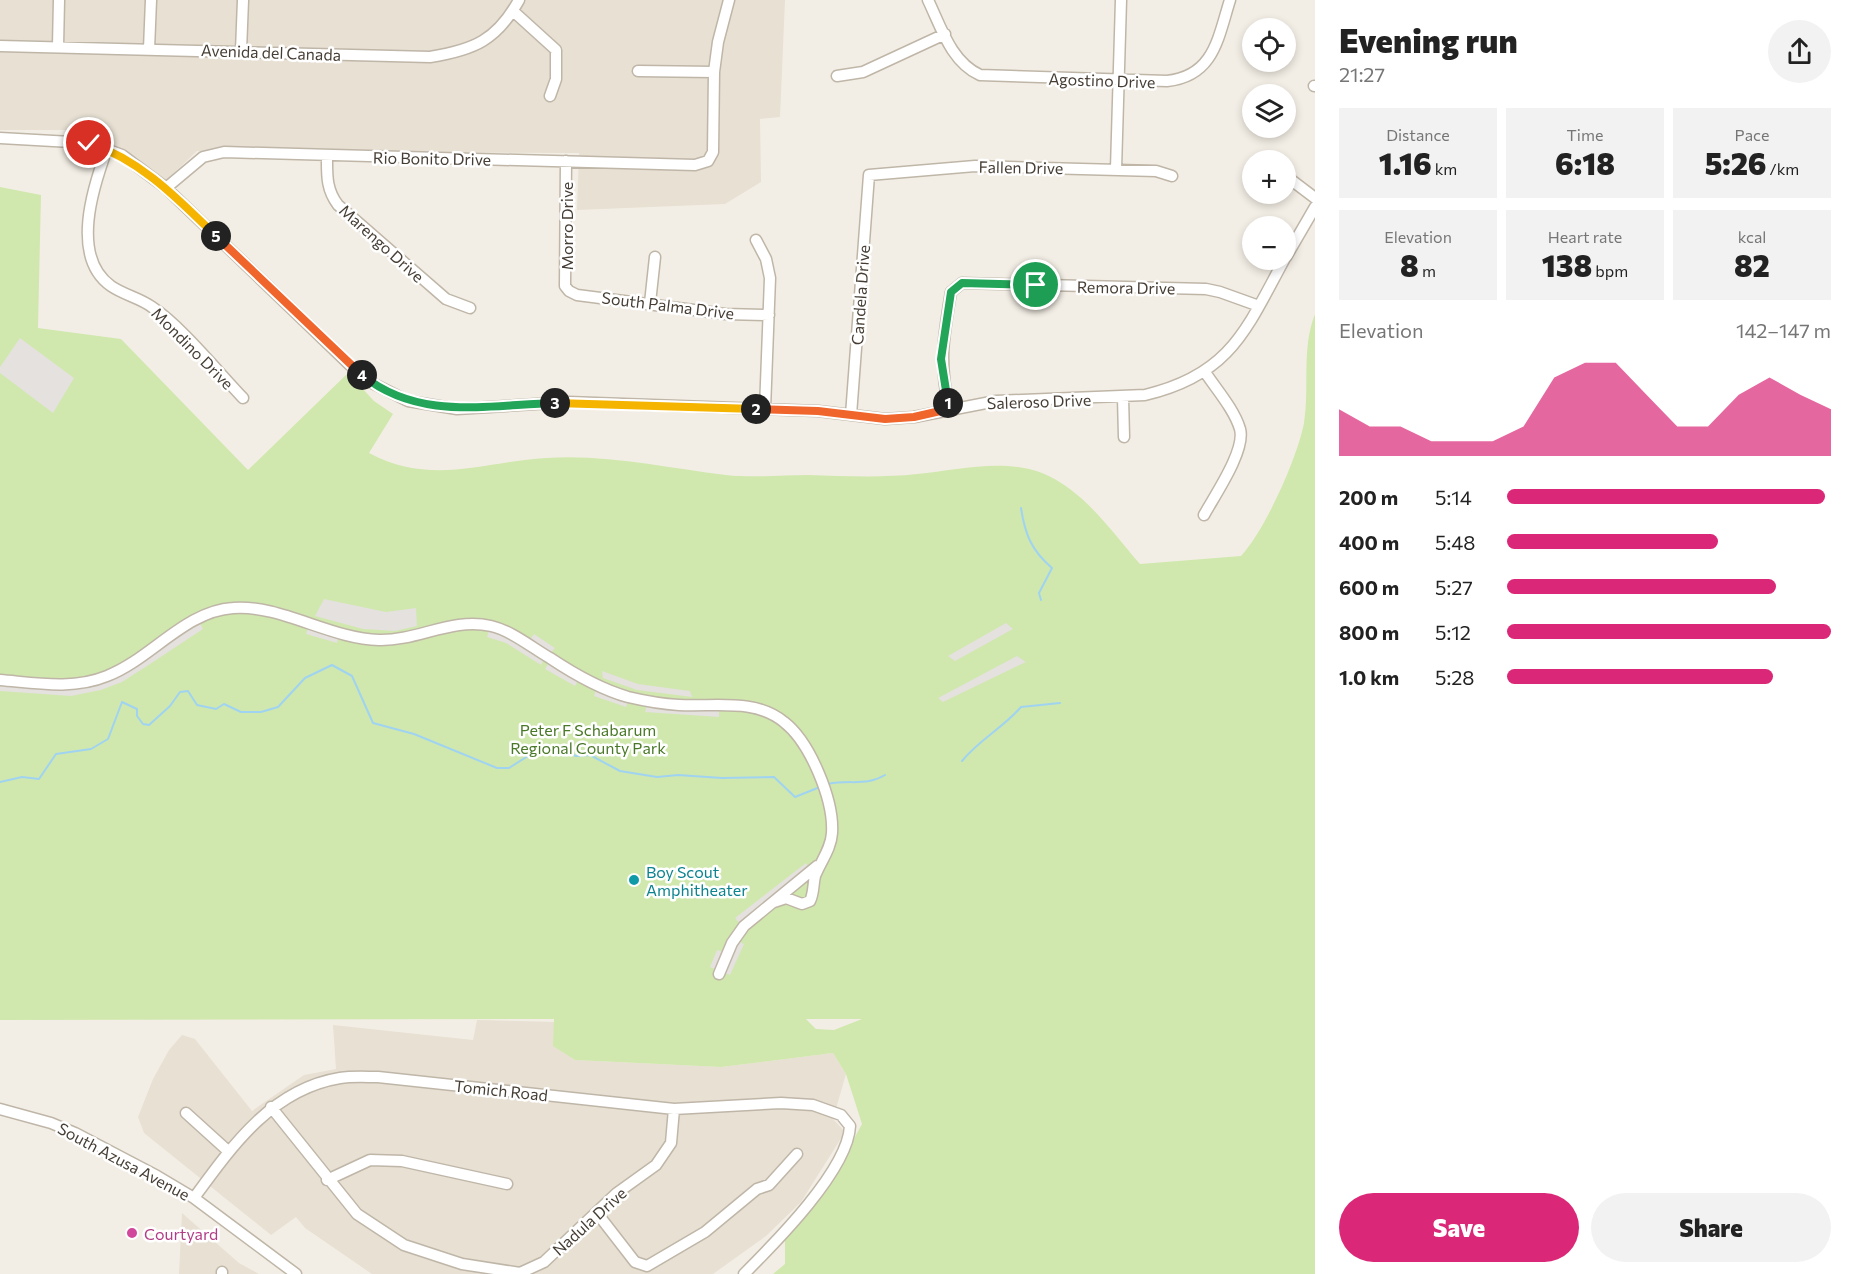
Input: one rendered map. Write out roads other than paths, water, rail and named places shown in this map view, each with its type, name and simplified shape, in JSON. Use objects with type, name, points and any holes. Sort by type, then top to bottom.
[{"type":"street","points":[[58,0],[58,46]]},
{"type":"street","points":[[149,49],[151,0]]},
{"type":"street","points":[[242,51],[243,0]]},
{"type":"street","name":"Avenida del Canada","points":[[0,46],[440,56],[481,44],[496,32],[519,0]]},
{"type":"street","points":[[638,71],[714,72],[718,42],[729,0]]},
{"type":"street","name":"Agostino Drive","points":[[928,0],[955,56],[971,71],[980,75],[1119,80],[1180,80],[1201,69],[1216,43],[1230,0]]},
{"type":"street","points":[[1116,169],[1121,0]]},
{"type":"street","points":[[513,11],[556,50],[556,79],[550,96]]},
{"type":"street","points":[[837,76],[863,72],[945,34]]},
{"type":"street","name":"Rio Bonito Drive","points":[[166,188],[203,158],[214,153],[695,165],[708,161],[713,153],[714,72]]},
{"type":"street","name":"Saleroso Drive","points":[[0,138],[67,140],[107,149],[122,156],[166,188],[350,365],[374,384],[408,401],[457,409],[568,402],[818,411],[851,416],[901,419],[996,401],[1123,398],[1167,390],[1205,372],[1232,349],[1251,323],[1278,270]]},
{"type":"street","name":"Mondino Drive","points":[[107,149],[94,185],[87,243],[94,267],[111,286],[153,307],[243,398]]},
{"type":"street","name":"Marengo Drive","points":[[327,156],[327,181],[330,194],[338,205],[446,299],[470,308]]},
{"type":"street","name":"Morro Drive","points":[[566,160],[565,286],[569,291]]},
{"type":"street","name":"Fallen Drive","points":[[869,175],[975,166],[1156,171],[1172,176]]},
{"type":"street","name":"Candela Drive","points":[[851,416],[869,175]]},
{"type":"street","points":[[1296,184],[1315,198]]},
{"type":"street","name":"Saleroso Drive","points":[[1296,239],[1315,207]]},
{"type":"street","points":[[756,240],[766,259],[770,278],[765,409]]},
{"type":"street","points":[[650,303],[655,257]]},
{"type":"street","name":"Remora Drive","points":[[949,409],[941,359],[951,292],[955,286],[962,283],[1206,290],[1220,292],[1259,306]]},
{"type":"street","name":"South Palma Drive","points":[[569,291],[578,295],[724,314],[769,315]]},
{"type":"street","points":[[1204,515],[1239,448],[1241,434],[1237,421],[1205,372]]},
{"type":"street","points":[[1123,398],[1125,437]]},
{"type":"street","points":[[0,680],[69,684],[100,678],[128,666],[198,619],[227,608],[254,608],[351,636],[379,640],[405,638],[450,626],[479,625],[510,633],[583,679],[628,696],[681,705],[744,706],[770,712],[786,723],[800,738],[810,754],[831,810],[832,835],[808,903],[798,903],[786,898],[774,902]]},
{"type":"street","points":[[719,974],[740,931],[822,862]]},
{"type":"street","name":"Tomich Road","points":[[194,1198],[228,1151],[271,1107],[306,1087],[341,1077],[378,1077],[674,1109],[781,1103],[813,1105],[841,1115],[850,1126],[850,1136],[817,1193],[744,1274]]},
{"type":"street","name":"Nadula Drive","points":[[271,1107],[327,1180],[357,1214],[404,1245],[462,1264],[520,1273],[544,1262],[617,1193],[656,1165],[671,1143],[674,1109]]},
{"type":"street","name":"South Azusa Avenue","points":[[0,1109],[51,1123],[75,1133],[194,1198],[296,1274]]},
{"type":"street","points":[[186,1113],[228,1151]]},
{"type":"street","points":[[597,1213],[635,1262],[647,1266],[705,1232],[757,1189],[769,1185],[797,1154]]},
{"type":"street","points":[[327,1180],[370,1160],[402,1161],[507,1184]]},
{"type":"waterway","points":[[1021,508],[1030,541],[1039,555],[1052,568],[1039,593],[1041,600]]},
{"type":"waterway","points":[[0,782],[22,777],[39,779],[56,754],[91,749],[108,739],[122,702],[137,709],[137,716],[143,724],[149,725],[170,706],[180,692],[188,691],[197,705],[216,709],[224,704],[241,712],[261,712],[278,707],[305,678],[332,665],[352,676],[373,723],[414,734],[497,768],[509,768],[539,749],[554,748],[576,756],[590,755],[620,771],[657,777],[678,775],[722,778],[774,777],[795,797],[820,787]]},
{"type":"waterway","points":[[962,761],[1021,707],[1060,703]]},
{"type":"waterway","points":[[828,784],[871,781],[885,775]]},
{"type":"place","name":"Boy Scout Amphitheater","points":[[634,880]]},
{"type":"place","name":"Courtyard","points":[[132,1233]]},
{"type":"park label","name":"Peter F Schabarum Regional County Park","points":[[588,738]]}]
